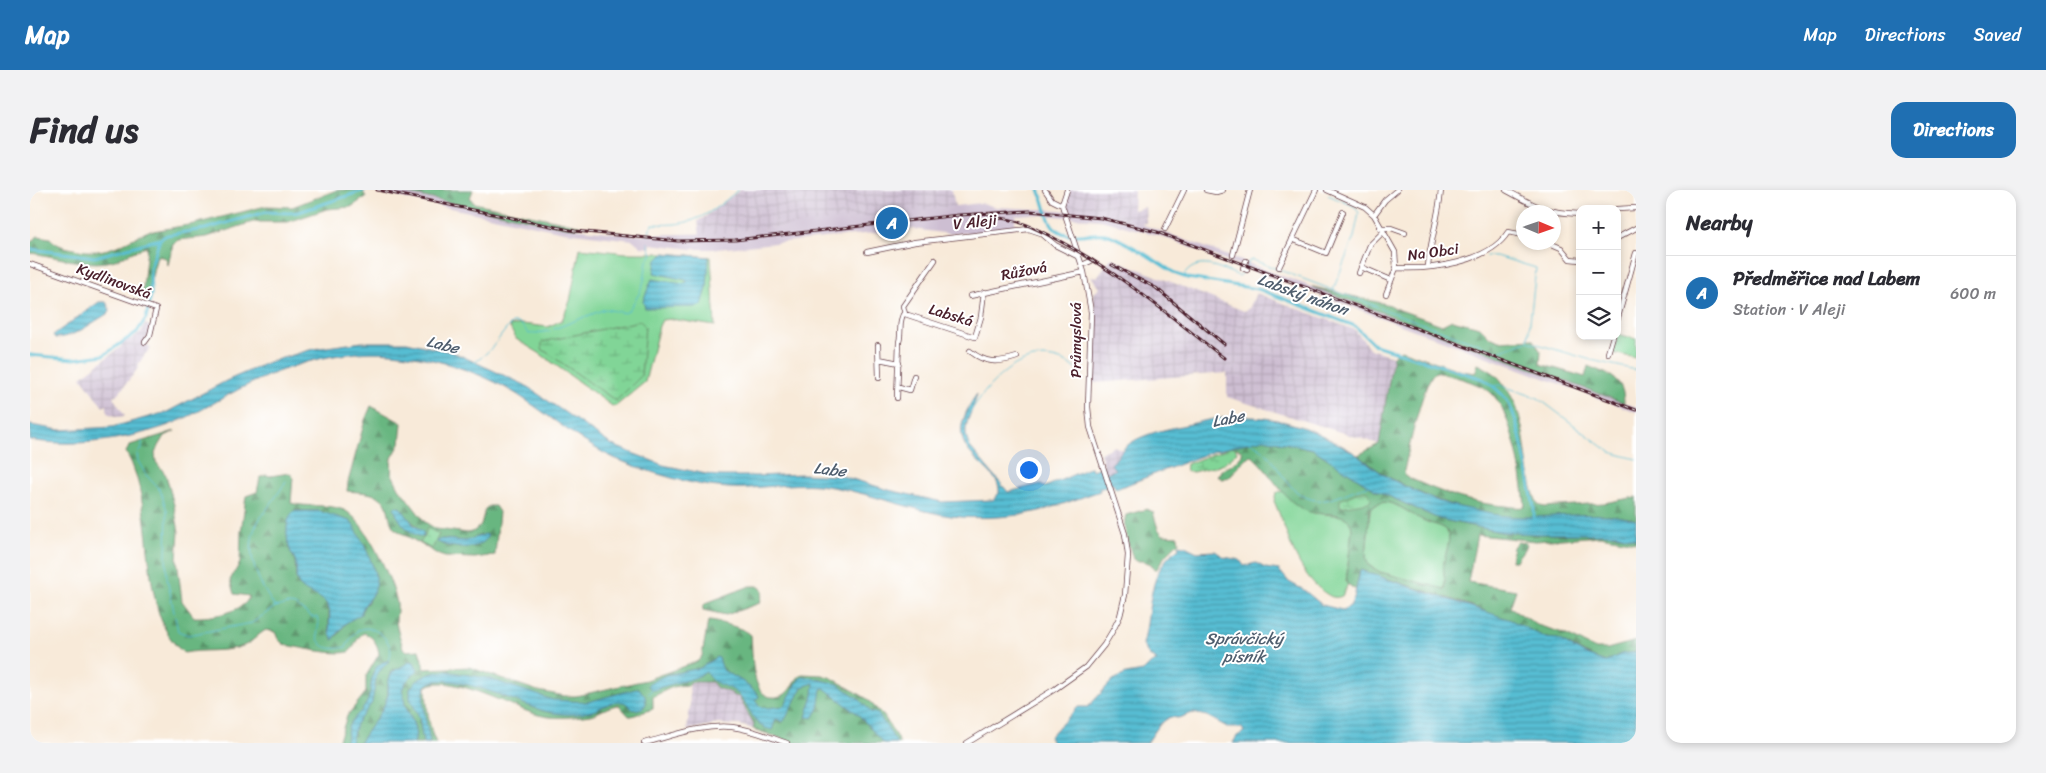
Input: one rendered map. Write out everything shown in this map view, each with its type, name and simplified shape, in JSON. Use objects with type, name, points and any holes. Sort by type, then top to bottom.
[{"type":"street","points":[[1045,190],[1052,200],[1062,205],[1067,190]]},
{"type":"street","points":[[1165,229],[1184,190]]},
{"type":"street","points":[[1206,190],[1216,192],[1223,190]]},
{"type":"street","points":[[1233,255],[1250,190]]},
{"type":"street","points":[[1279,267],[1316,190]]},
{"type":"street","points":[[1328,190],[1365,207],[1374,215],[1385,200],[1397,190]]},
{"type":"street","points":[[1428,266],[1441,190]]},
{"type":"street","points":[[1506,190],[1531,205]]},
{"type":"street","name":"Průmyslová","points":[[967,743],[1075,676],[1097,655],[1113,630],[1125,595],[1128,555],[1125,534],[1093,444],[1088,416],[1091,312],[1084,272],[1062,205]]},
{"type":"street","points":[[1621,209],[1636,208]]},
{"type":"street","points":[[1324,260],[1343,212]]},
{"type":"street","points":[[1561,213],[1576,214]]},
{"type":"street","name":"Na Obci","points":[[1374,215],[1394,252],[1396,268],[1386,294]]},
{"type":"street","name":"Na Obci","points":[[1382,230],[1391,228],[1405,233]]},
{"type":"street","points":[[1621,236],[1636,228]]},
{"type":"street","name":"V Aleji","points":[[867,252],[915,242],[1029,229],[1041,233],[1055,245],[1079,257]]},
{"type":"street","points":[[1358,273],[1370,245],[1382,230]]},
{"type":"street","name":"Na Obci","points":[[1396,268],[1464,261],[1495,246],[1508,232],[1516,234]]},
{"type":"street","points":[[1292,239],[1326,253]]},
{"type":"street","points":[[1561,248],[1570,259],[1576,260]]},
{"type":"street","points":[[1621,307],[1636,254]]},
{"type":"street","points":[[897,398],[899,387],[900,319],[904,313],[903,306],[935,260]]},
{"type":"street","points":[[1082,265],[1091,261]]},
{"type":"street","points":[[1245,269],[1246,261]]},
{"type":"street","name":"Kydlinovská","points":[[30,264],[156,309],[150,335],[145,342]]},
{"type":"street","points":[[1361,267],[1391,280]]},
{"type":"street","name":"Růžová","points":[[970,296],[1084,272]]},
{"type":"street","name":"Labská","points":[[904,313],[976,337],[982,317],[984,292]]},
{"type":"street","points":[[1608,353],[1612,340]]},
{"type":"street","points":[[878,345],[879,378]]},
{"type":"street","name":"Labská","points":[[970,351],[987,362],[999,362],[1017,357]]},
{"type":"street","points":[[879,359],[899,363]]},
{"type":"street","points":[[899,387],[910,390],[914,376]]},
{"type":"street","points":[[644,743],[703,729],[723,727],[748,730],[787,743]]},
{"type":"shaded area","points":[[365,190],[390,190],[565,227],[634,235],[725,233],[981,203],[996,207],[1058,210],[1102,215],[1141,224],[1180,238],[1636,407],[1636,412],[1157,235],[1101,220],[1030,214],[1016,215],[1014,228],[968,233],[950,234],[913,229],[717,249],[692,249],[651,244],[650,248],[641,247],[633,240],[564,232]]},
{"type":"shaded area","points":[[740,190],[952,190],[956,212],[778,227],[700,236],[698,221]]},
{"type":"shaded area","points":[[1070,190],[1134,190],[1133,210],[1145,207],[1146,223],[1140,224],[1103,215],[1066,211],[1066,198]]},
{"type":"shaded area","points":[[1111,258],[1244,311],[1249,309],[1256,293],[1355,330],[1370,349],[1393,356],[1379,444],[1227,397],[1227,373],[1093,383],[1096,328],[1093,294],[1100,288],[1091,276],[1097,277]]},
{"type":"shaded area","points":[[145,324],[153,328],[145,343],[151,349],[145,354],[138,365],[139,367],[119,393],[113,397],[125,416],[118,417],[107,413],[107,405],[103,407],[81,377],[122,346],[120,343],[128,337],[130,340],[141,332]]},
{"type":"shaded area","points":[[1114,446],[1123,450],[1113,463],[1113,467],[1116,470],[1106,473],[1100,453]]},
{"type":"shaded area","points":[[689,682],[712,682],[717,688],[739,697],[754,724],[753,729],[740,725],[716,724],[687,730],[690,707]]},
{"type":"green space","points":[[337,190],[362,190],[366,197],[351,207],[327,209],[288,222],[253,222],[207,237],[178,240],[173,244],[168,265],[166,258],[157,256],[146,301],[142,298],[147,247],[112,261],[97,263],[78,262],[30,253],[30,243],[38,236],[50,238],[64,247],[86,251],[106,250],[151,230],[194,224],[266,206],[292,207]]},
{"type":"green space","points":[[390,190],[473,190],[470,198],[474,203],[582,226],[575,228],[565,227]]},
{"type":"green space","points":[[580,248],[626,253],[662,253],[711,257],[715,326],[671,319],[662,320],[645,382],[616,406],[612,406],[539,353],[516,339],[509,326],[523,324],[548,327],[562,320],[570,301]]},
{"type":"green space","points":[[1313,287],[1390,305],[1442,325],[1452,320],[1480,327],[1490,337],[1499,341],[1533,339],[1541,352],[1540,364],[1585,377],[1588,366],[1608,375],[1614,378],[1621,387],[1624,403]]},
{"type":"green space","points":[[640,321],[645,326],[641,376],[616,401],[542,349],[542,342]]},
{"type":"green space","points":[[1621,335],[1636,339],[1636,358],[1612,353],[1616,340],[1621,340]]},
{"type":"green space","points":[[1401,350],[1462,371],[1475,373],[1478,364],[1498,377],[1513,400],[1519,414],[1529,475],[1538,505],[1544,507],[1604,503],[1636,497],[1636,520],[1606,515],[1530,518],[1499,516],[1451,505],[1420,493],[1383,474],[1358,455],[1379,444],[1393,356]],"holes":[[[1435,372],[1477,384],[1489,391],[1497,400],[1504,413],[1515,445],[1525,507],[1493,505],[1467,500],[1429,487],[1405,476],[1404,471],[1412,434],[1430,378]]]},
{"type":"green space","points":[[371,406],[402,423],[400,444],[391,460],[392,474],[399,488],[425,522],[436,529],[468,533],[481,525],[485,509],[489,506],[495,506],[499,512],[495,555],[475,558],[439,555],[395,529],[391,523],[386,504],[382,499],[372,494],[347,491],[365,420]],"holes":[[[396,514],[407,517],[423,532],[423,537],[414,534]],[[481,535],[466,547],[443,545],[442,539],[466,541]]]},
{"type":"green space","points":[[175,431],[165,436],[155,453],[156,462],[166,475],[179,532],[177,559],[182,601],[194,617],[226,613],[246,602],[249,596],[234,594],[230,580],[240,563],[241,532],[246,496],[257,492],[260,478],[266,475],[290,473],[293,477],[291,503],[338,508],[344,510],[361,525],[377,552],[390,580],[397,605],[396,622],[403,648],[406,651],[419,650],[425,669],[469,667],[538,691],[576,696],[646,680],[698,661],[702,656],[708,621],[712,621],[737,627],[751,635],[755,676],[758,686],[763,693],[771,697],[781,696],[790,689],[802,674],[822,675],[832,678],[866,698],[884,716],[900,743],[795,743],[753,729],[754,724],[739,697],[717,688],[712,682],[689,682],[687,686],[674,687],[653,697],[653,709],[632,716],[629,716],[619,705],[590,715],[560,718],[532,713],[466,688],[436,683],[426,687],[427,709],[436,743],[414,743],[415,728],[405,705],[402,689],[418,670],[413,661],[392,672],[388,682],[388,695],[382,710],[359,743],[338,743],[347,716],[366,692],[366,676],[379,654],[378,647],[374,641],[364,633],[350,651],[345,653],[328,652],[283,644],[275,632],[266,630],[246,645],[236,648],[184,653],[169,636],[159,613],[153,587],[142,502],[136,475],[126,452],[130,445]],"holes":[[[295,511],[318,511],[354,526],[376,576],[368,602],[363,607],[361,613],[346,623],[337,636],[329,632],[329,611],[326,603],[320,597],[304,589],[296,578],[295,560],[289,548],[287,528]]]},
{"type":"green space","points":[[1264,439],[1313,449],[1375,490],[1439,519],[1501,532],[1617,534],[1636,539],[1636,542],[1600,536],[1536,541],[1477,535],[1468,582],[1516,590],[1510,607],[1537,625],[1560,632],[1596,649],[1607,649],[1636,641],[1636,652],[1621,654],[1606,662],[1598,660],[1555,639],[1547,638],[1472,606],[1360,570],[1356,590],[1346,583],[1352,530],[1347,519],[1334,514],[1313,513],[1299,507],[1284,494],[1252,456],[1246,458],[1229,477],[1222,479],[1217,476],[1223,469],[1242,455],[1242,450],[1229,446]],"holes":[[[1384,502],[1390,503],[1424,521],[1446,529],[1449,538],[1444,565],[1444,589],[1380,572],[1368,565],[1366,556],[1370,509]]]},
{"type":"green space","points":[[1235,447],[1237,452],[1224,464],[1193,472],[1186,471],[1187,464]]},
{"type":"green space","points":[[1282,491],[1302,509],[1314,513],[1343,516],[1351,522],[1352,530],[1346,582],[1348,584],[1342,596],[1333,597],[1328,595],[1312,581],[1304,570],[1292,548],[1274,501],[1276,493]]},
{"type":"green space","points":[[1361,491],[1367,491],[1371,498],[1369,502],[1340,507],[1340,500]]},
{"type":"green space","points":[[1384,502],[1396,505],[1424,521],[1446,529],[1449,538],[1444,565],[1444,589],[1380,572],[1368,565],[1366,557],[1370,509]]},
{"type":"green space","points":[[1147,509],[1153,512],[1158,529],[1163,535],[1178,536],[1179,542],[1165,556],[1157,569],[1154,569],[1151,564],[1133,559],[1125,531],[1126,515]]},
{"type":"green space","points":[[427,528],[439,534],[432,549],[420,543],[425,536]]},
{"type":"green space","points":[[1517,542],[1526,543],[1516,561],[1511,561],[1513,547]]},
{"type":"green space","points":[[750,586],[758,586],[763,590],[760,603],[726,615],[703,610],[703,606],[706,603]]},
{"type":"water","points":[[664,253],[709,257],[707,288],[702,305],[697,307],[645,308],[643,301],[652,279],[684,284],[687,282],[686,280],[654,273],[656,261]]},
{"type":"water","points":[[99,302],[106,302],[110,310],[109,313],[76,332],[55,338],[53,335]]},
{"type":"water","name":"Labe","points":[[362,342],[407,342],[455,353],[525,385],[612,445],[663,465],[716,476],[802,474],[842,476],[889,490],[942,502],[993,500],[999,493],[998,484],[969,451],[963,441],[961,429],[970,404],[977,394],[966,426],[967,440],[970,447],[1008,492],[1040,484],[1045,487],[1091,467],[1092,470],[1103,466],[1106,473],[1115,470],[1111,464],[1123,449],[1137,439],[1155,432],[1213,419],[1256,417],[1296,425],[1315,432],[1356,454],[1388,477],[1420,494],[1443,503],[1501,516],[1617,516],[1636,520],[1636,539],[1617,534],[1501,532],[1439,519],[1375,490],[1313,449],[1264,439],[1214,451],[1116,489],[1113,484],[1099,489],[1100,491],[1051,508],[1000,517],[950,516],[834,487],[819,485],[796,484],[728,488],[699,484],[670,478],[614,458],[580,438],[510,390],[478,375],[426,358],[392,353],[371,352],[329,357],[288,368],[248,385],[177,422],[136,435],[82,443],[30,440],[30,425],[60,430],[112,427],[167,412],[226,381],[269,362],[313,349]]},
{"type":"water","points":[[396,506],[401,508],[413,524],[423,532],[424,537],[414,534],[405,527],[396,513],[394,508]]},
{"type":"water","points":[[295,511],[319,511],[350,521],[363,543],[374,572],[376,586],[361,614],[346,623],[333,640],[329,627],[330,615],[328,606],[322,599],[303,589],[296,577],[296,563],[291,553],[287,535],[289,518]]},
{"type":"water","points":[[485,534],[488,535],[485,540],[473,546],[448,546],[436,541],[442,539],[466,541]]},
{"type":"water","name":"Správčický písník","points":[[1178,545],[1197,552],[1215,551],[1224,557],[1240,560],[1244,566],[1256,563],[1265,568],[1279,570],[1289,582],[1304,590],[1322,605],[1342,610],[1350,606],[1354,598],[1360,570],[1511,620],[1546,638],[1558,639],[1586,655],[1606,662],[1621,654],[1636,652],[1636,743],[1233,743],[1237,736],[1244,732],[1242,728],[1229,728],[1207,716],[1193,713],[1178,718],[1170,717],[1160,724],[1147,743],[1052,743],[1049,737],[1078,707],[1088,707],[1113,680],[1126,674],[1143,671],[1157,660],[1149,656],[1143,644],[1152,592],[1155,579],[1161,568],[1168,557],[1179,548]]},
{"type":"water","points":[[716,657],[719,658],[723,670],[742,681],[758,694],[759,697],[755,700],[759,706],[766,708],[784,706],[799,679],[804,676],[838,684],[858,698],[871,712],[878,714],[897,743],[883,743],[859,715],[824,688],[821,689],[818,710],[813,718],[806,717],[813,695],[814,683],[802,687],[786,718],[783,722],[776,719],[772,730],[758,724],[738,694],[713,681],[706,672],[694,678],[655,690],[648,686],[649,683],[666,675],[700,668]]},
{"type":"water","points":[[390,660],[377,674],[372,703],[356,724],[351,743],[346,743],[350,723],[367,702],[374,671],[377,666]]},
{"type":"water","points":[[411,661],[414,662],[418,670],[406,682],[402,690],[405,705],[415,728],[414,743],[359,743],[382,710],[388,695],[388,682],[392,672]]},
{"type":"water","points":[[446,671],[487,678],[553,700],[587,702],[639,688],[645,696],[646,704],[643,708],[634,710],[624,702],[618,702],[587,713],[560,714],[547,712],[466,684],[437,681],[428,684],[425,688],[424,712],[430,743],[423,743],[419,717],[410,699],[410,688],[426,675]]},
{"type":"waterway","name":"Labský náhon","points":[[30,355],[74,359],[104,355],[137,332],[146,318],[151,295],[150,269],[160,239],[167,235],[205,229],[266,212],[299,212],[365,190]]},
{"type":"waterway","points":[[649,235],[653,224],[679,223],[700,218],[738,190]]},
{"type":"waterway","name":"Labský náhon","points":[[1039,190],[1050,221],[1061,233],[1067,235],[1105,234],[1112,236],[1141,251],[1176,274],[1187,278],[1258,289],[1355,326],[1375,345],[1483,379],[1496,388],[1506,399],[1516,421],[1534,507],[1534,520]]},
{"type":"waterway","points":[[1328,195],[1354,206],[1359,213],[1354,237],[1333,290]]},
{"type":"waterway","points":[[30,249],[95,257],[160,239]]},
{"type":"waterway","points":[[554,329],[605,309],[625,313],[628,311],[639,294],[644,281],[647,261],[652,254],[648,243]]},
{"type":"waterway","points":[[1486,256],[1496,256],[1536,268],[1528,340]]},
{"type":"waterway","points":[[1246,268],[1249,261],[1253,260],[1378,307]]},
{"type":"waterway","points":[[1183,277],[1188,270],[1202,265],[1217,267],[1239,276],[1245,271]]},
{"type":"waterway","points":[[1380,308],[1498,351],[1527,341],[1591,360],[1636,370]]},
{"type":"waterway","points":[[484,355],[512,323],[520,323],[529,334],[550,331]]},
{"type":"waterway","points":[[474,363],[482,357]]},
{"type":"waterway","points":[[968,416],[975,404],[994,381],[1018,364],[1031,359],[1045,357],[1060,360],[1083,374]]},
{"type":"waterway","points":[[1493,386],[1500,385],[1538,398],[1610,452],[1636,459]]},
{"type":"waterway","points":[[142,441],[142,449],[137,453],[138,461],[146,475],[160,490],[167,511],[167,578],[178,631],[188,635],[252,623],[275,607],[289,604],[295,605],[312,617],[317,617],[319,623],[318,637],[322,645],[332,648],[346,647],[357,631],[363,628],[370,629],[377,631],[387,641],[391,654],[389,660]]},
{"type":"waterway","points":[[1250,442],[1264,451],[1293,488],[1307,498],[1316,500],[1329,499],[1369,486]]},
{"type":"waterway","points":[[275,607],[263,587],[254,565],[252,542],[259,520],[286,481]]},
{"type":"waterway","points":[[649,694],[652,688]]},
{"type":"railway","points":[[377,190],[575,231],[678,241],[735,240],[959,215],[1030,211],[1101,218],[1157,232],[1636,410]]},
{"type":"railway","points":[[997,218],[1012,220],[1033,228],[1099,264],[1142,294],[1224,358]]},
{"type":"railway","points":[[1112,265],[1156,288],[1224,344]]},
{"type":"place","name":"Předměřice nad Labem","points":[[892,223]]}]
